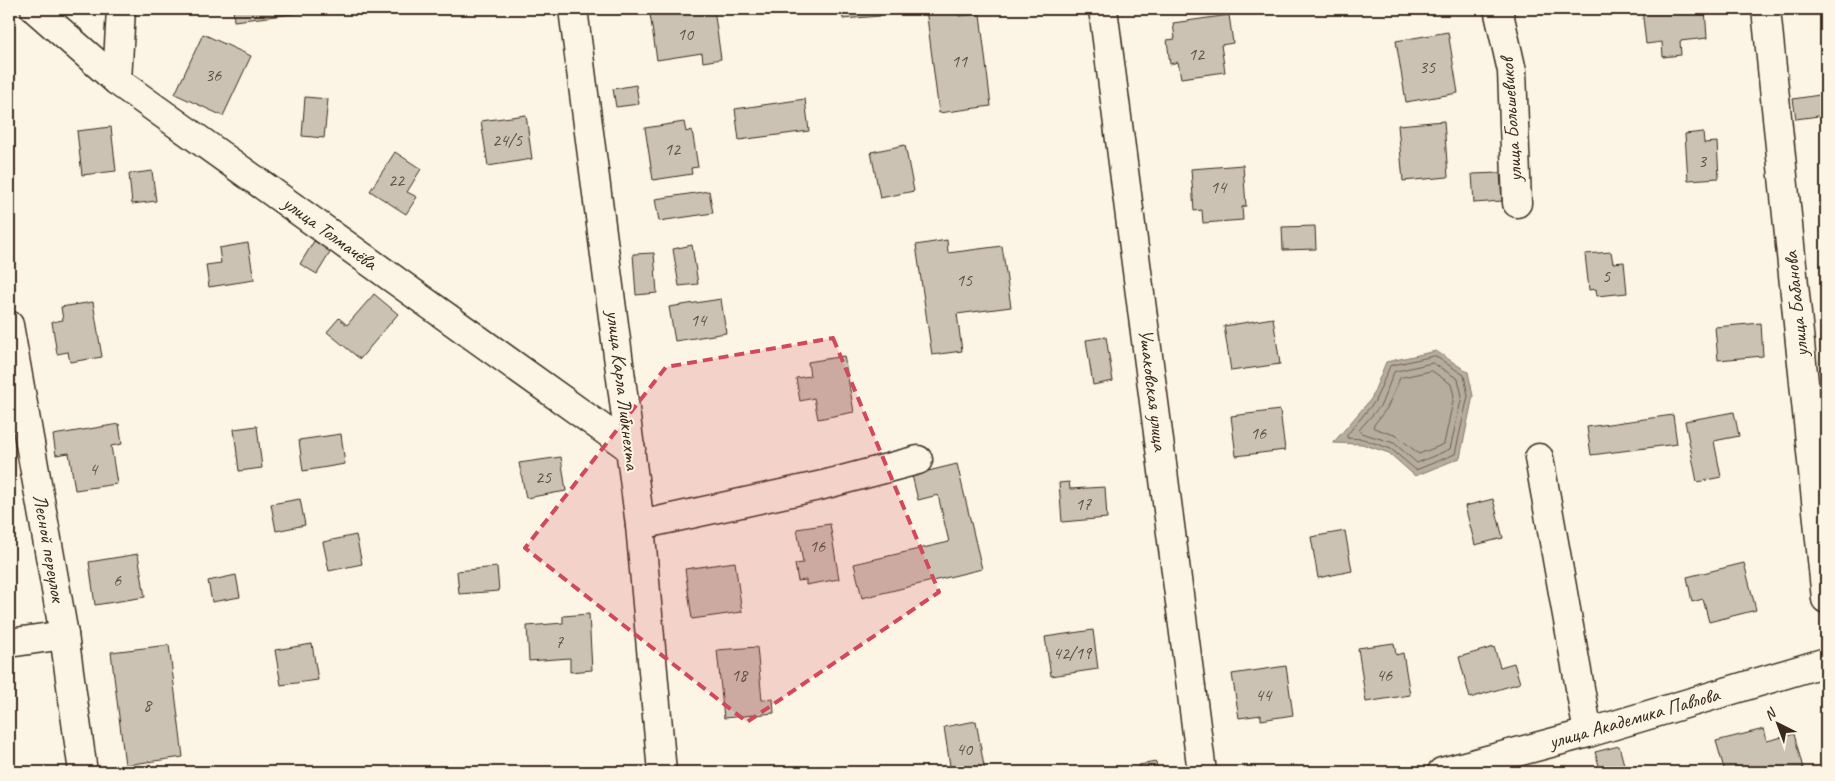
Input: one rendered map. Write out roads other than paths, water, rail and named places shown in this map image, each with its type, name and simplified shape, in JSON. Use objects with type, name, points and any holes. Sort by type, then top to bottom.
[{"type":"street","name":"улица Толмачёва","points":[[35,9],[117,81],[631,449]]},
{"type":"street","points":[[117,81],[121,9]]},
{"type":"street","name":"улица Карла Либкнехта","points":[[573,9],[640,525],[662,772]]},
{"type":"street","name":"Ушаковская улица","points":[[1104,9],[1202,772]]},
{"type":"street","name":"улица Большевиков","points":[[1498,9],[1512,71],[1517,203]]},
{"type":"street","name":"улица Бабанова","points":[[1766,9],[1826,599]]},
{"type":"street","name":"Лесной переулок","points":[[9,325],[64,635],[83,772]]},
{"type":"street","points":[[1539,458],[1588,733]]},
{"type":"street","points":[[640,525],[823,485],[918,460]]},
{"type":"street","points":[[9,643],[64,635]]},
{"type":"street","name":"улица Академика Павлова","points":[[1442,772],[1588,733],[1826,662]]},
{"type":"water","points":[[1436,351],[1468,372],[1473,396],[1460,458],[1415,476],[1389,453],[1362,444],[1333,443],[1371,399],[1386,362]]}]
